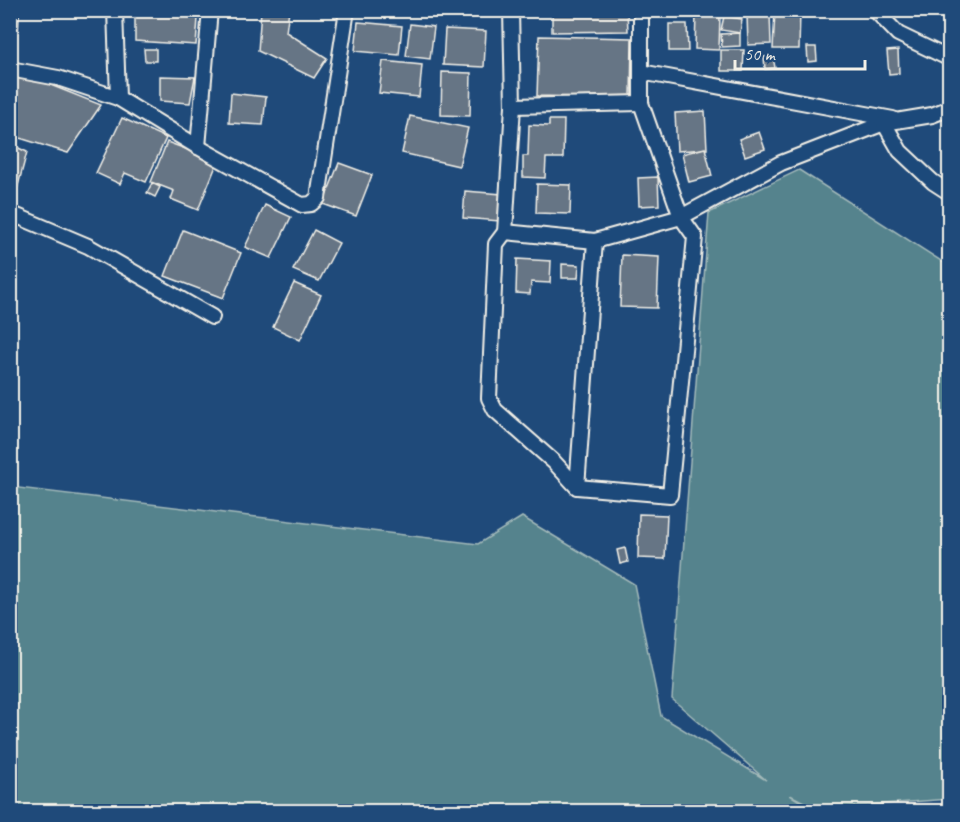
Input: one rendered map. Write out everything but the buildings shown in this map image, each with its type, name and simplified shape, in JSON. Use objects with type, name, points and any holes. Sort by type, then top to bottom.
[{"type":"street","points":[[10,28],[11,10]]},
{"type":"street","points":[[115,10],[118,98]]},
{"type":"street","points":[[198,147],[210,10]]},
{"type":"street","points":[[10,69],[58,78],[118,98],[198,147],[302,205],[311,204],[318,198],[347,10]]},
{"type":"street","points":[[511,10],[513,106],[505,232],[496,244],[489,398],[495,410],[554,462],[577,487],[670,495],[695,237],[681,217],[641,103],[641,10]]},
{"type":"street","points":[[875,10],[898,34],[950,59]]},
{"type":"street","points":[[641,72],[900,120]]},
{"type":"street","points":[[513,106],[641,103]]},
{"type":"street","points":[[505,232],[596,241],[681,217],[781,163],[884,123],[932,115],[950,108]]},
{"type":"street","points":[[884,123],[900,151],[933,182],[950,193]]},
{"type":"street","points":[[10,213],[88,246],[212,317]]},
{"type":"street","points":[[577,487],[596,241]]},
{"type":"green space","points":[[799,170],[949,266],[949,799],[818,809],[790,795],[817,812],[11,811],[11,487],[478,544],[522,517],[634,584],[661,716],[766,780],[672,699],[709,213]]}]
